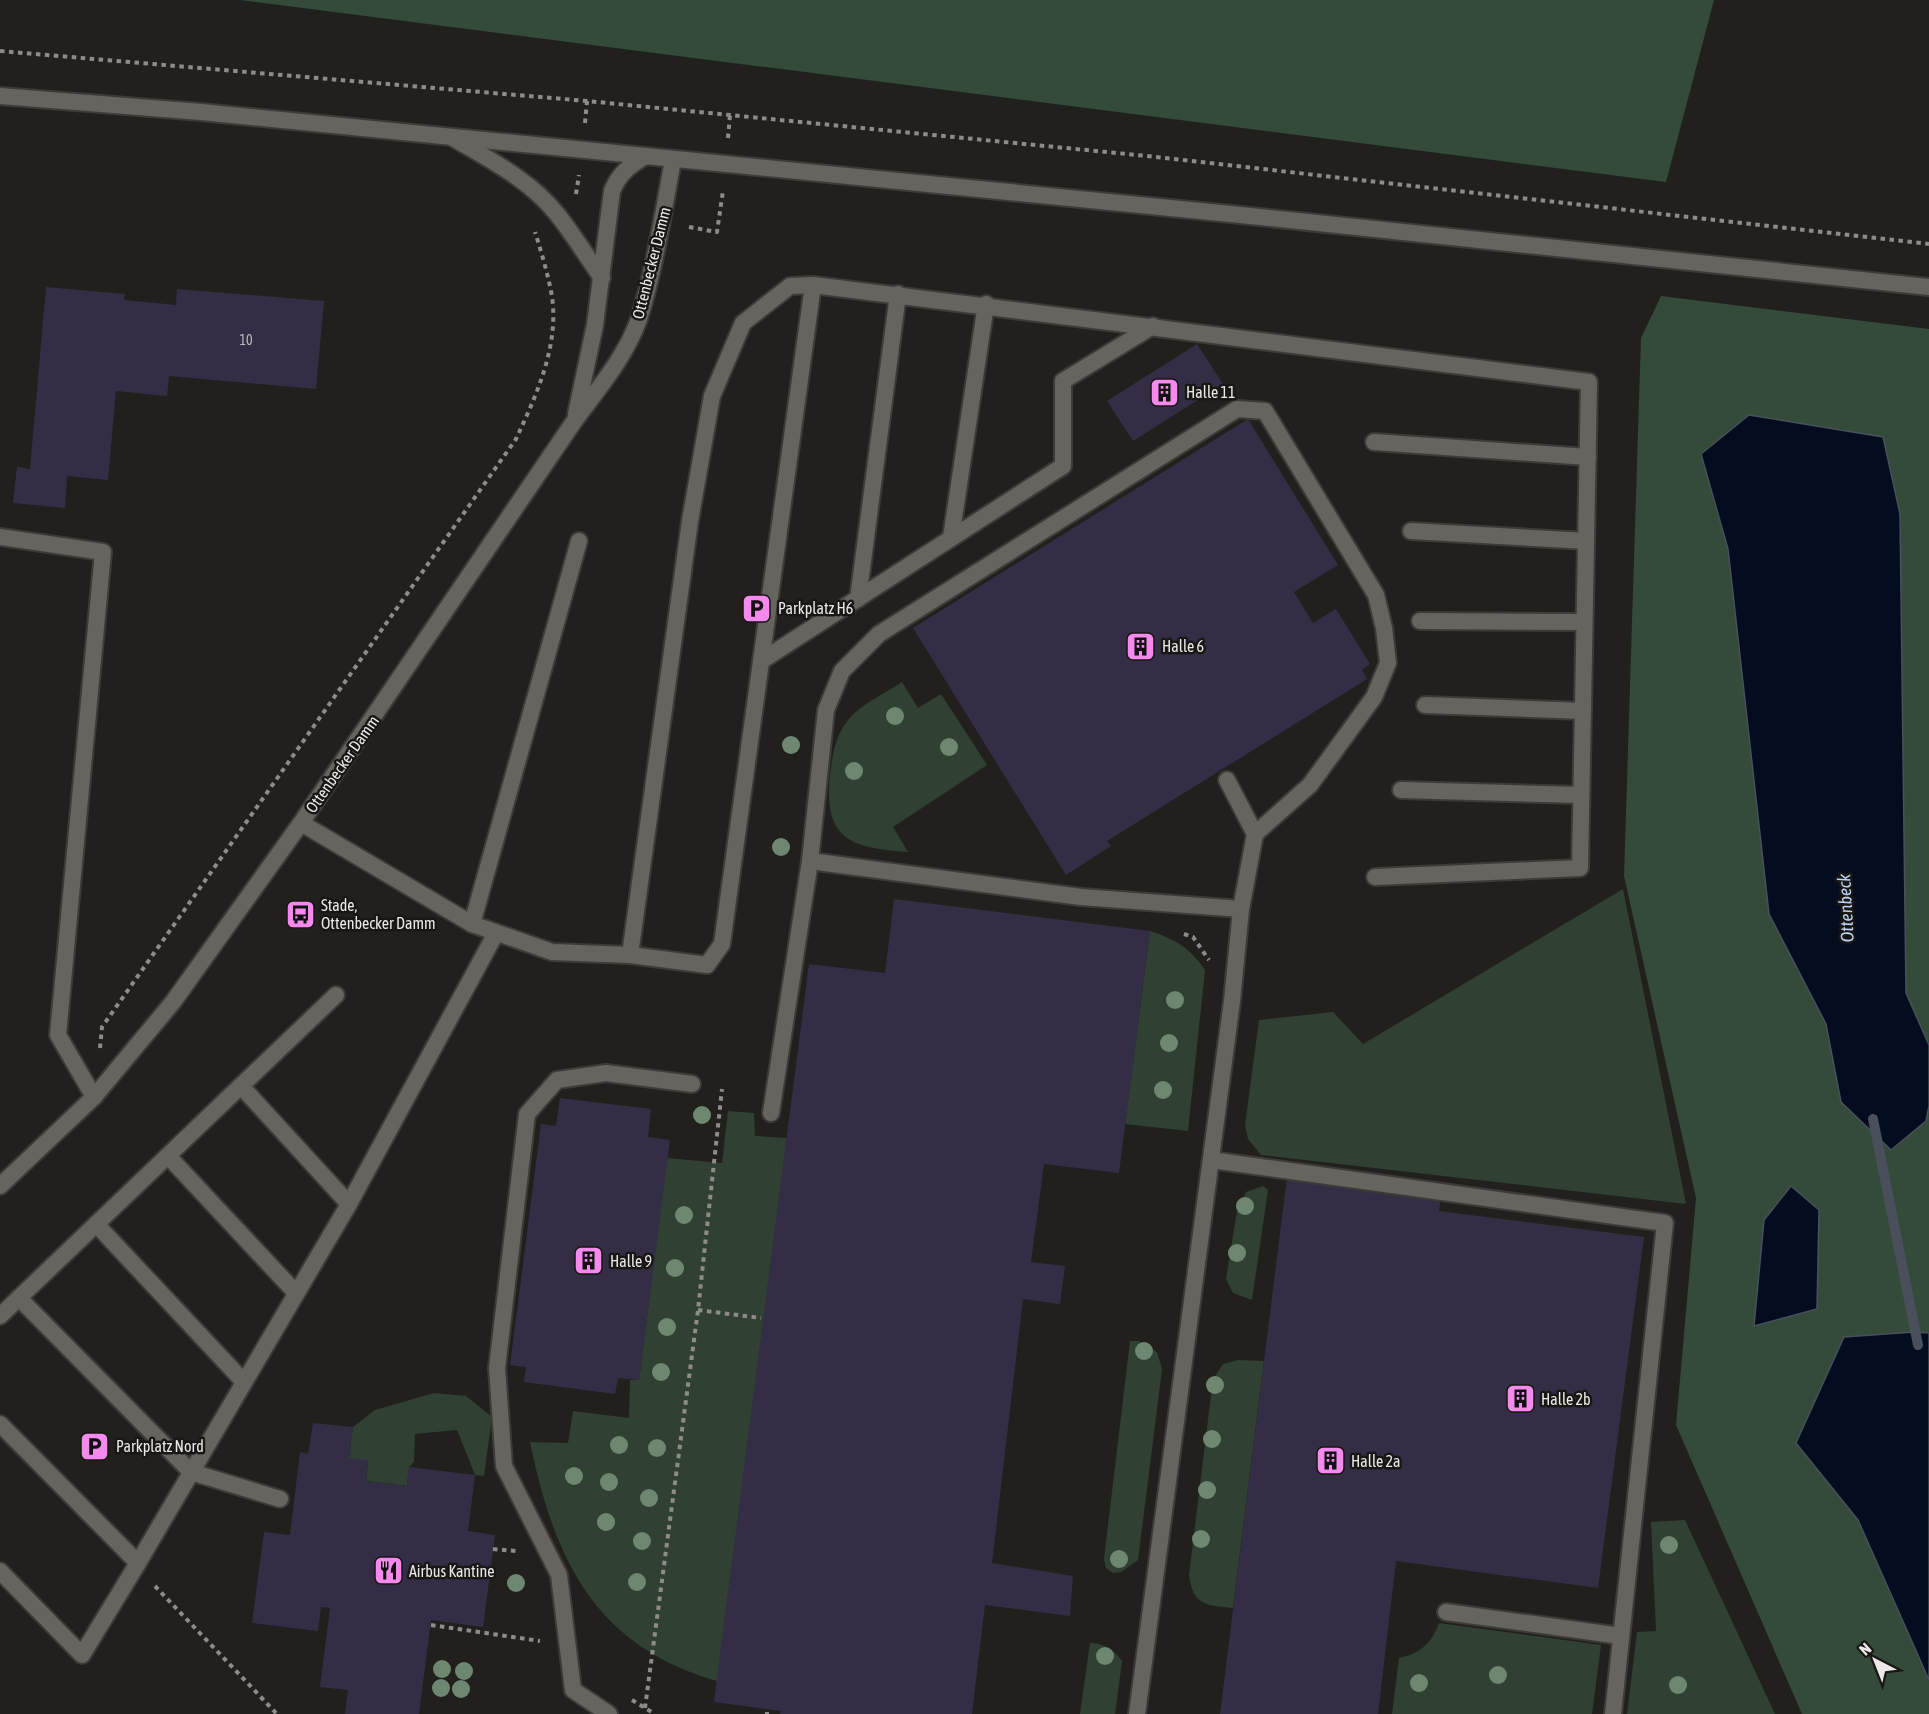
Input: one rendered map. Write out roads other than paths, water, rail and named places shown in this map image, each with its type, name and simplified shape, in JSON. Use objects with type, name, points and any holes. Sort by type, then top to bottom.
[{"type":"main road","points":[[0,96],[201,112],[1232,214],[1929,287]]},
{"type":"main road","points":[[453,138],[510,172],[556,213],[602,279]]},
{"type":"main road","name":"Ottenbecker Damm","points":[[574,420],[602,279],[608,210],[612,191],[617,179],[629,166],[644,157]]},
{"type":"main road","name":"Ottenbecker Damm","points":[[0,1186],[94,1096],[173,1002],[301,823],[574,420],[611,371],[638,320],[662,223],[673,160]]},
{"type":"main road","points":[[301,823],[472,924],[496,933],[552,952],[630,955],[707,965],[722,944],[813,285]]},
{"type":"main road","points":[[630,955],[690,521],[712,396],[742,322],[790,286],[813,285],[986,304],[1589,382],[1580,868],[1375,877]]},
{"type":"main road","points":[[858,599],[898,294]]},
{"type":"main road","points":[[951,538],[986,304]]},
{"type":"main road","points":[[761,661],[1063,466],[1063,381],[1154,326]]},
{"type":"main road","points":[[771,1113],[810,861],[826,710],[842,671],[879,634],[1237,409],[1265,411],[1376,596],[1384,628],[1388,663],[1374,697],[1310,784],[1256,834],[1240,909],[1232,1000],[1137,1714]]},
{"type":"main road","points":[[1374,442],[1588,457]]},
{"type":"main road","points":[[1411,531],[1586,541]]},
{"type":"main road","points":[[0,537],[104,552],[58,1035],[94,1096]]},
{"type":"main road","points":[[472,924],[579,541]]},
{"type":"main road","points":[[1420,621],[1584,622]]},
{"type":"main road","points":[[1425,705],[1583,711]]},
{"type":"main road","points":[[1227,780],[1256,834]]},
{"type":"main road","points":[[1401,790],[1581,795]]},
{"type":"main road","points":[[810,861],[1081,897],[1240,909]]},
{"type":"main road","points":[[0,1571],[81,1655],[138,1563],[348,1204],[496,933]]},
{"type":"main road","points":[[0,1316],[336,995]]},
{"type":"main road","points":[[609,1714],[573,1690],[559,1575],[504,1466],[497,1368],[527,1114],[557,1080],[606,1072],[692,1084]]},
{"type":"main road","points":[[241,1086],[348,1204]]},
{"type":"main road","points":[[168,1156],[296,1293]]},
{"type":"main road","points":[[1210,1160],[1665,1223],[1613,1714]]},
{"type":"main road","points":[[96,1224],[244,1382]]},
{"type":"main road","points":[[19,1298],[191,1472],[280,1499]]},
{"type":"main road","points":[[0,1424],[138,1563]]},
{"type":"main road","points":[[1446,1612],[1621,1636]]},
{"type":"water","points":[[1749,415],[1883,437],[1900,514],[1906,993],[1929,1045],[1929,1106],[1926,1121],[1891,1150],[1841,1102],[1826,1024],[1769,914],[1728,549],[1701,454]]},
{"type":"water","points":[[1791,1186],[1819,1210],[1817,1309],[1754,1326],[1764,1220]]},
{"type":"water","points":[[1929,1333],[1929,1680],[1858,1520],[1796,1443],[1844,1337]]},
{"type":"waterway","name":"Ottenbeck","points":[[1873,1119],[1918,1345]]},
{"type":"place","name":"Halle 11","points":[[1165,392]]},
{"type":"place","name":"Parkplatz H6","points":[[757,608]]},
{"type":"place","name":"Halle 6","points":[[1141,646]]},
{"type":"place","name":"Stade, Ottenbecker Damm","points":[[300,914]]},
{"type":"place","name":"Halle 9","points":[[589,1261]]},
{"type":"place","name":"Halle 2b","points":[[1520,1399]]},
{"type":"place","name":"Parkplatz Nord","points":[[95,1446]]},
{"type":"place","name":"Halle 2a","points":[[1330,1461]]},
{"type":"place","name":"Airbus Kantine","points":[[388,1571]]}]
